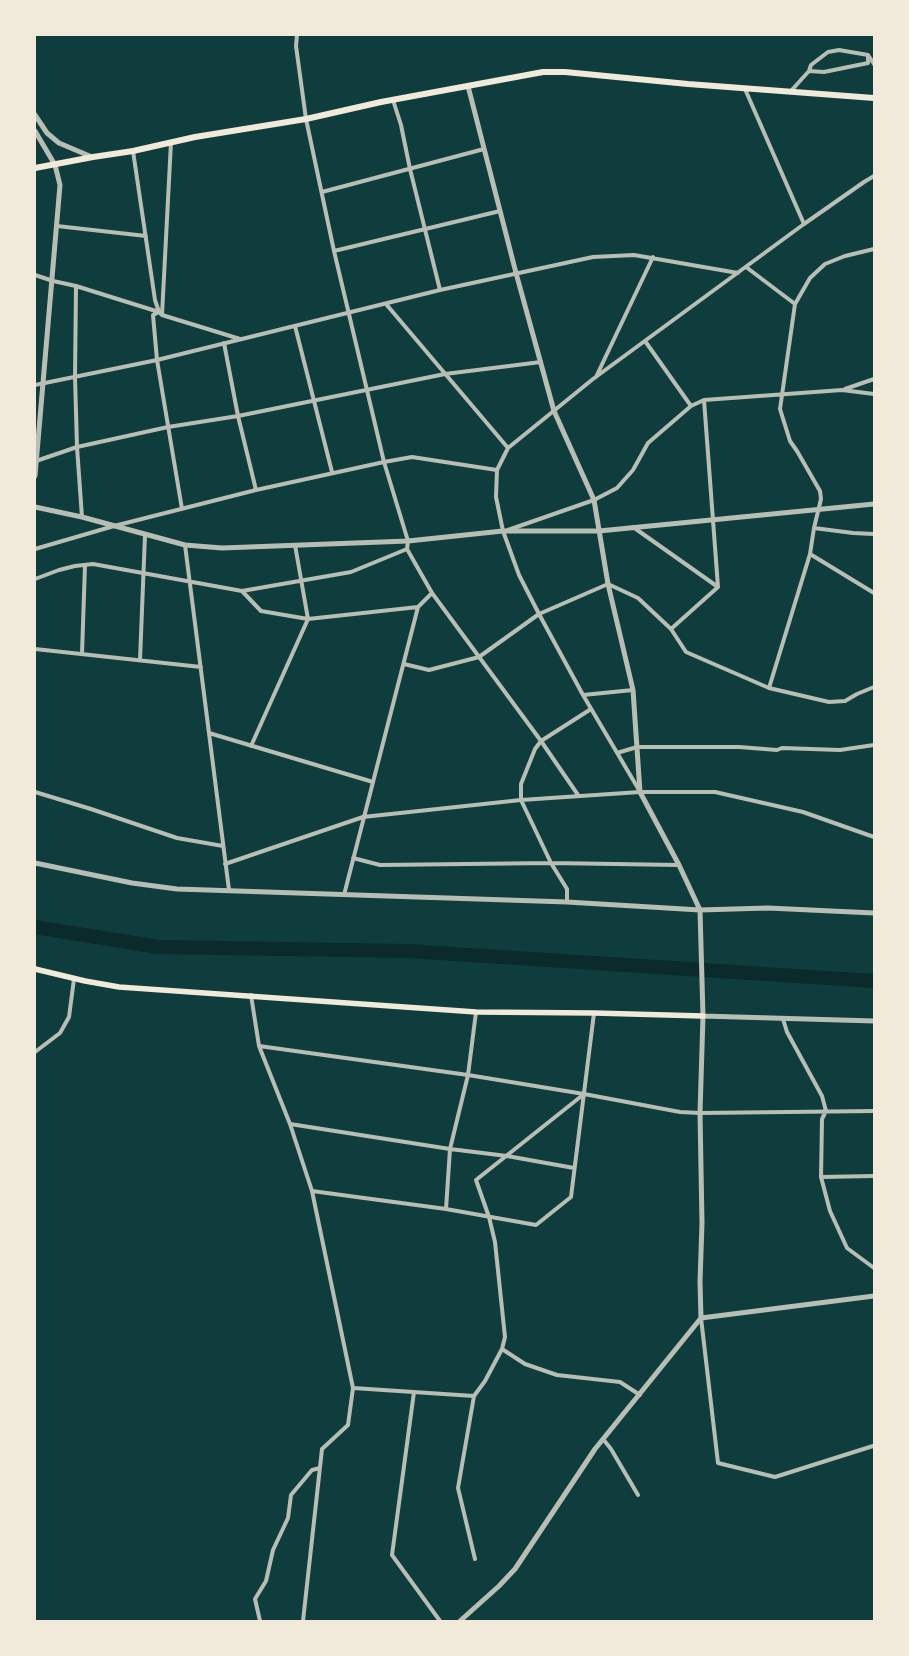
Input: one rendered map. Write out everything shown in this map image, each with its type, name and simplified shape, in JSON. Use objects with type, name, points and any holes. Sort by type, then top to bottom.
[{"type":"main road","points":[[35,168],[134,151],[171,141],[306,119],[393,100],[543,72],[564,72],[745,89],[874,98]]},
{"type":"main road","points":[[35,969],[74,979],[119,987],[476,1012],[703,1016]]},
{"type":"street","points":[[297,35],[296,46],[306,119],[334,251],[384,462],[408,541],[407,549],[432,594],[541,741],[578,796]]},
{"type":"street","points":[[790,92],[809,72],[811,65],[828,52],[838,50],[868,55],[874,64]]},
{"type":"street","points":[[809,72],[824,72],[868,63],[868,55]]},
{"type":"street","points":[[468,86],[554,411],[594,500],[608,584],[633,690],[640,792]]},
{"type":"street","points":[[745,89],[804,224]]},
{"type":"street","points":[[393,100],[401,126],[440,290]]},
{"type":"street","points":[[35,115],[47,133],[59,142],[93,157]]},
{"type":"street","points":[[35,131],[56,164],[60,185],[35,476]]},
{"type":"street","points":[[160,313],[171,141]]},
{"type":"street","points":[[322,192],[484,149]]},
{"type":"street","points":[[134,151],[155,300],[160,313]]},
{"type":"street","points":[[873,1446],[775,1477],[718,1462],[701,1318],[700,1113],[703,1016],[700,910],[679,865],[640,792],[583,695],[539,614],[520,575],[503,531],[496,496],[497,470],[508,448],[595,378],[804,224],[874,176]]},
{"type":"street","points":[[334,251],[500,211]]},
{"type":"street","points":[[57,226],[146,236]]},
{"type":"street","points":[[769,688],[810,554],[821,499],[820,491],[790,441],[780,409],[794,304],[810,278],[825,264],[845,256],[874,251]]},
{"type":"street","points":[[35,385],[158,360],[440,290],[593,257],[634,255],[738,272]]},
{"type":"street","points":[[595,378],[653,257]]},
{"type":"street","points":[[746,267],[794,304]]},
{"type":"street","points":[[35,276],[76,286],[242,339]]},
{"type":"street","points":[[76,286],[75,376],[77,447],[82,517]]},
{"type":"street","points":[[386,304],[508,448]]},
{"type":"street","points":[[160,313],[153,315],[158,360],[182,509]]},
{"type":"street","points":[[295,326],[332,472]]},
{"type":"street","points":[[645,341],[690,406]]},
{"type":"street","points":[[224,343],[238,416],[256,490]]},
{"type":"street","points":[[36,462],[77,447],[168,428],[238,416],[445,374],[541,362]]},
{"type":"street","points":[[842,390],[874,379]]},
{"type":"street","points":[[503,531],[594,500],[617,488],[633,470],[648,443],[690,406],[704,400],[842,390],[874,394]]},
{"type":"street","points":[[704,400],[718,587]]},
{"type":"street","points":[[35,549],[114,526],[256,490],[332,472],[412,457],[497,470]]},
{"type":"street","points":[[35,507],[82,517],[185,545],[222,548],[408,541],[503,531],[599,531],[874,504]]},
{"type":"street","points":[[633,527],[718,587]]},
{"type":"street","points":[[814,528],[852,534],[874,534]]},
{"type":"street","points":[[140,660],[145,535]]},
{"type":"street","points":[[185,545],[229,890]]},
{"type":"street","points":[[251,746],[308,619],[296,545]]},
{"type":"street","points":[[35,579],[59,570],[93,564],[242,591],[302,579],[351,572],[407,549]]},
{"type":"street","points":[[810,554],[874,593]]},
{"type":"street","points":[[82,654],[85,565]]},
{"type":"street","points":[[404,664],[429,670],[479,657],[539,614],[608,584],[638,598],[671,629],[686,652],[769,688],[829,702],[845,701],[874,687]]},
{"type":"street","points":[[671,629],[718,587]]},
{"type":"street","points":[[242,591],[261,611],[308,619],[418,607]]},
{"type":"street","points":[[344,895],[418,607],[432,594]]},
{"type":"street","points":[[35,649],[200,667]]},
{"type":"street","points":[[583,695],[633,690]]},
{"type":"street","points":[[567,902],[567,889],[551,863],[521,800],[520,784],[535,749],[541,741],[591,709]]},
{"type":"street","points":[[209,733],[373,782]]},
{"type":"street","points":[[617,753],[637,747],[740,747],[777,750],[782,748],[840,750],[874,745]]},
{"type":"street","points":[[35,792],[91,808],[177,838],[223,846]]},
{"type":"street","points":[[225,864],[363,817],[521,800],[640,792],[715,792],[803,812],[874,837]]},
{"type":"street","points":[[353,858],[380,865],[551,863],[679,865]]},
{"type":"street","points":[[35,863],[177,889],[567,902],[700,910],[768,908],[874,913]]},
{"type":"street","points":[[35,1052],[60,1033],[68,1017],[74,979]]},
{"type":"street","points":[[251,995],[259,1046],[290,1124],[312,1191],[353,1388],[348,1425],[322,1449],[302,1621]]},
{"type":"street","points":[[446,1209],[450,1149],[468,1075],[476,1012]]},
{"type":"street","points":[[312,1191],[446,1209],[536,1224],[571,1197],[594,1013]]},
{"type":"street","points":[[703,1016],[783,1020],[874,1021]]},
{"type":"street","points":[[783,1020],[787,1032],[822,1096],[826,1111],[822,1119],[821,1177],[830,1211],[847,1248],[874,1268]]},
{"type":"street","points":[[259,1046],[468,1075],[680,1112],[874,1111]]},
{"type":"street","points":[[474,1559],[458,1488],[474,1396],[485,1381],[502,1349],[505,1337],[495,1242],[476,1180],[584,1094]]},
{"type":"street","points":[[290,1124],[508,1156],[574,1168]]},
{"type":"street","points":[[821,1177],[874,1176]]},
{"type":"street","points":[[460,1621],[515,1569],[595,1449],[701,1318],[874,1296]]},
{"type":"street","points":[[502,1349],[525,1364],[557,1375],[620,1382],[640,1395]]},
{"type":"street","points":[[353,1388],[474,1396]]},
{"type":"street","points":[[414,1392],[392,1555],[440,1621]]},
{"type":"street","points":[[603,1439],[638,1494]]},
{"type":"street","points":[[260,1621],[255,1599],[266,1580],[273,1550],[288,1518],[291,1495],[312,1470],[320,1468]]},
{"type":"waterway","points":[[35,927],[158,947],[408,951],[874,981]]}]
